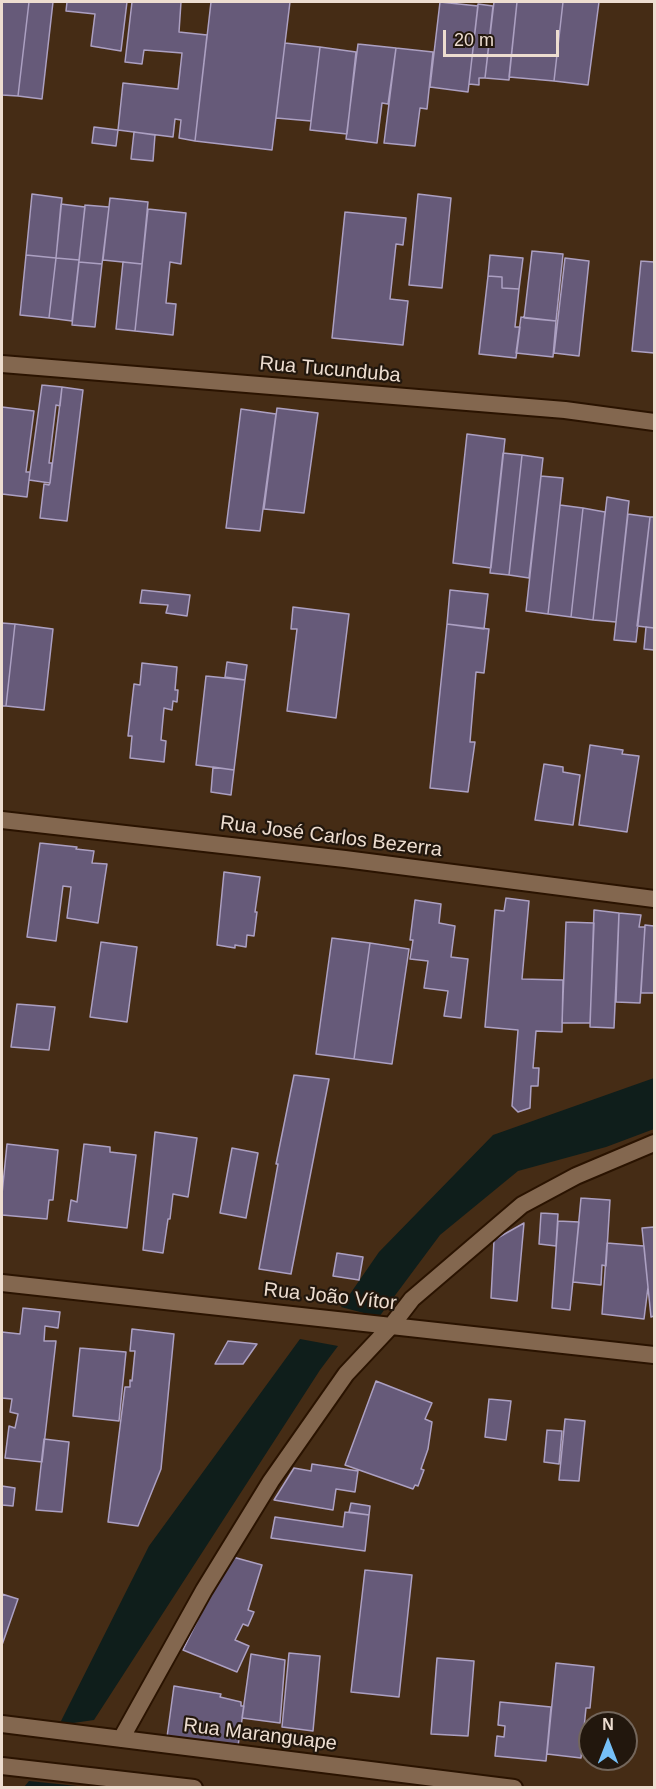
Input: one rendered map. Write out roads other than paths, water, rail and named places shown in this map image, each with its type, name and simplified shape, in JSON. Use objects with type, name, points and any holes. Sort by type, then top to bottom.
[{"type":"street","name":"Rua Tucunduba","points":[[2,364],[553,409],[654,422]]},
{"type":"street","name":"Rua José Carlos Bezerra","points":[[2,820],[345,859],[654,899]]},
{"type":"street","points":[[121,1739],[204,1590],[271,1481],[346,1374],[392,1325],[412,1299],[522,1205],[576,1176],[654,1143]]},
{"type":"street","name":"Rua João Vítor","points":[[2,1282],[654,1355]]},
{"type":"street","name":"Rua Maranguape","points":[[2,1724],[514,1788]]},
{"type":"street","points":[[2,1766],[194,1788]]}]
